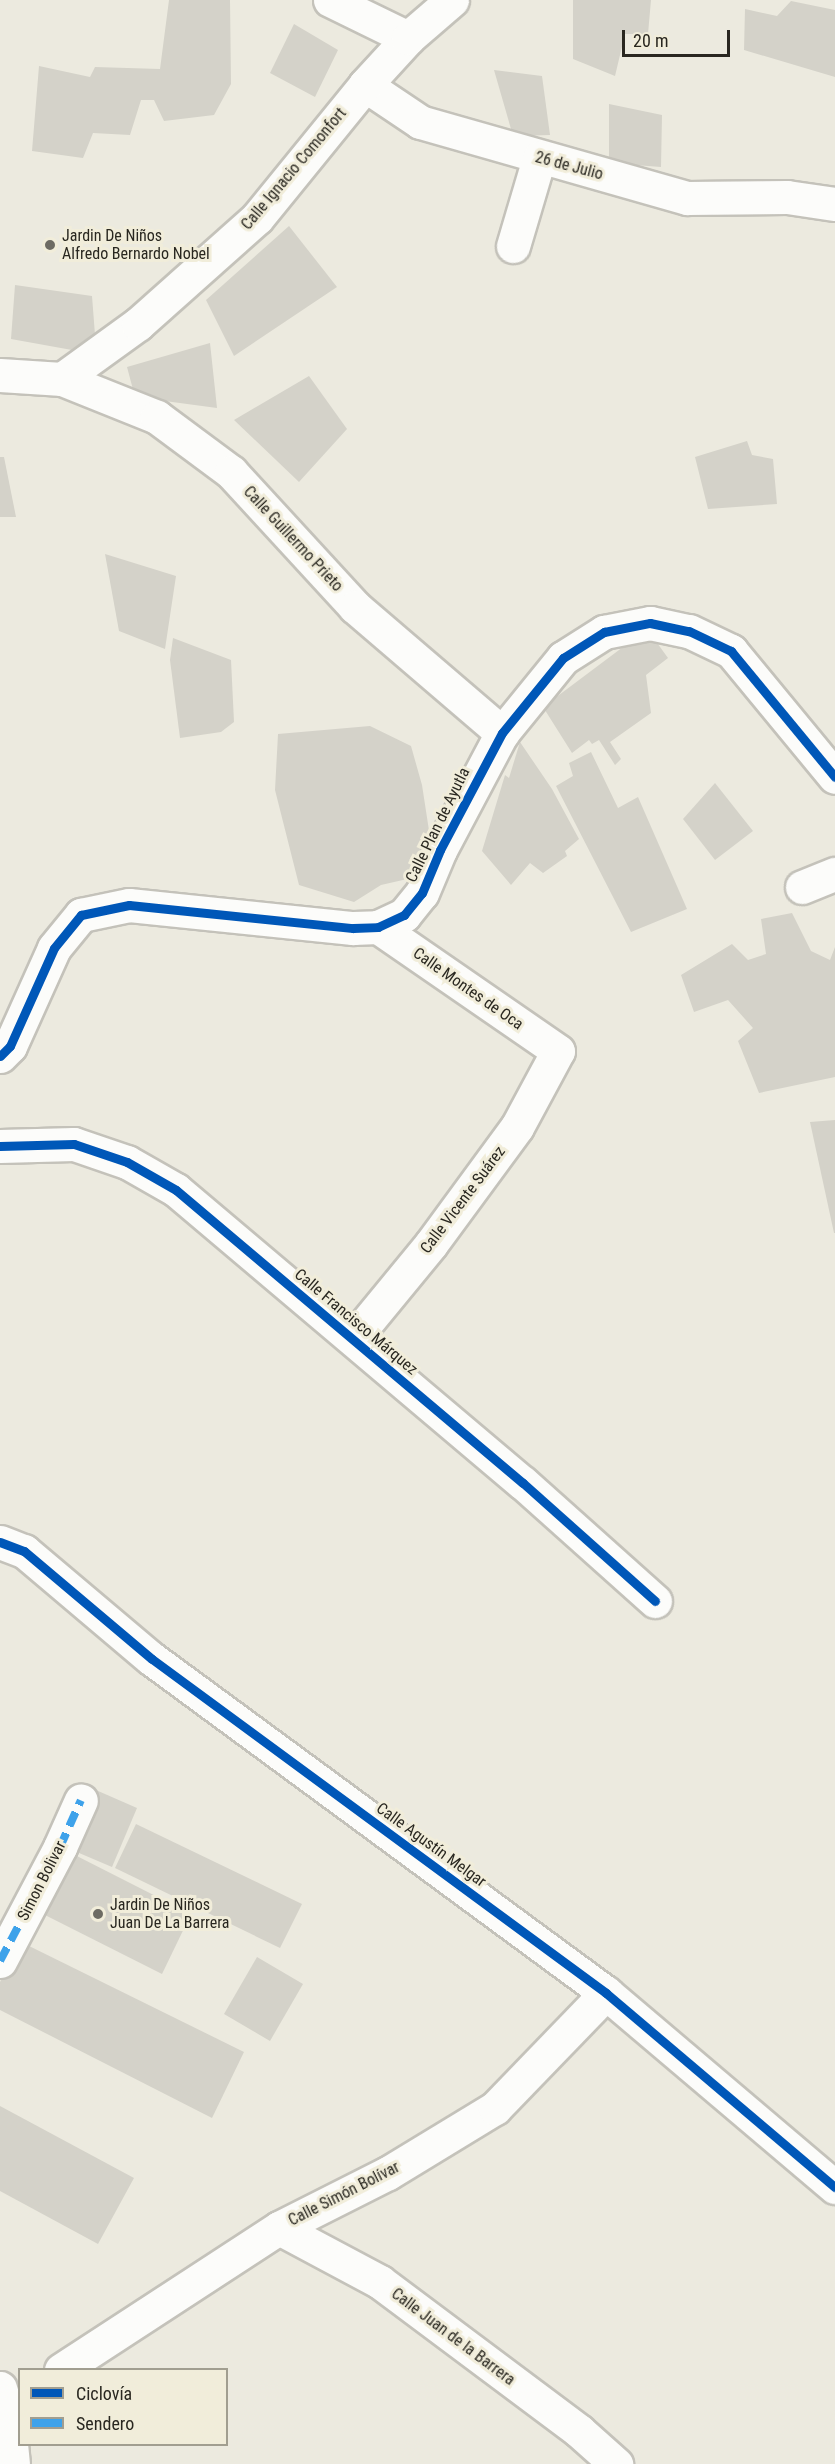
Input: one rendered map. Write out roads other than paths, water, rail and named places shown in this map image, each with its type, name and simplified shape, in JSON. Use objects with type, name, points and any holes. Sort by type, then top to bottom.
[{"type":"street","points":[[330,0],[408,38]]},
{"type":"street","name":"Calle Ignacio Comonfort","points":[[62,379],[138,324],[257,218],[365,85],[408,38],[452,0]]},
{"type":"street","name":"26 de Julio","points":[[365,85],[420,122],[539,158],[687,198],[787,197],[835,204]]},
{"type":"street","points":[[513,246],[539,158]]},
{"type":"street","points":[[0,375],[62,379]]},
{"type":"street","name":"Calle Guillermo Prieto","points":[[62,379],[157,417],[231,472],[355,607],[502,733]]},
{"type":"street","name":"Calle Plan de Ayutla","points":[[0,1056],[10,1046],[54,948],[81,915],[129,905],[240,919],[378,927],[404,915],[422,893],[440,850],[502,733],[563,658],[604,632],[650,623],[689,631],[731,651],[835,777]]},
{"type":"street","points":[[802,887],[835,874]]},
{"type":"street","name":"Calle Montes de Oca","points":[[378,927],[558,1051]]},
{"type":"street","name":"Calle Vicente Suárez","points":[[353,1339],[431,1244],[517,1127],[558,1051]]},
{"type":"street","name":"Calle Francisco Márquez","points":[[0,1146],[74,1144],[127,1162],[176,1190],[353,1339],[655,1601]]},
{"type":"street","name":"Calle Agustín Melgar","points":[[0,1542],[24,1551],[152,1659],[606,1993],[835,2187]]},
{"type":"street","name":"Simon Bolivar","points":[[0,1961],[81,1800]]},
{"type":"street","name":"Calle Simón Bolívar","points":[[65,2368],[279,2228],[388,2173],[495,2108],[606,1993]]},
{"type":"street","name":"Calle Juan de la Barrera","points":[[279,2228],[380,2282],[579,2431],[616,2464]]},
{"type":"street","points":[[9,2401],[13,2464]]},
{"type":"place","name":"Jardin De Niños Alfredo Bernardo Nobel","points":[[50,245]]},
{"type":"place","name":"Jardin De Niños Juan De La Barrera","points":[[98,1914]]}]
